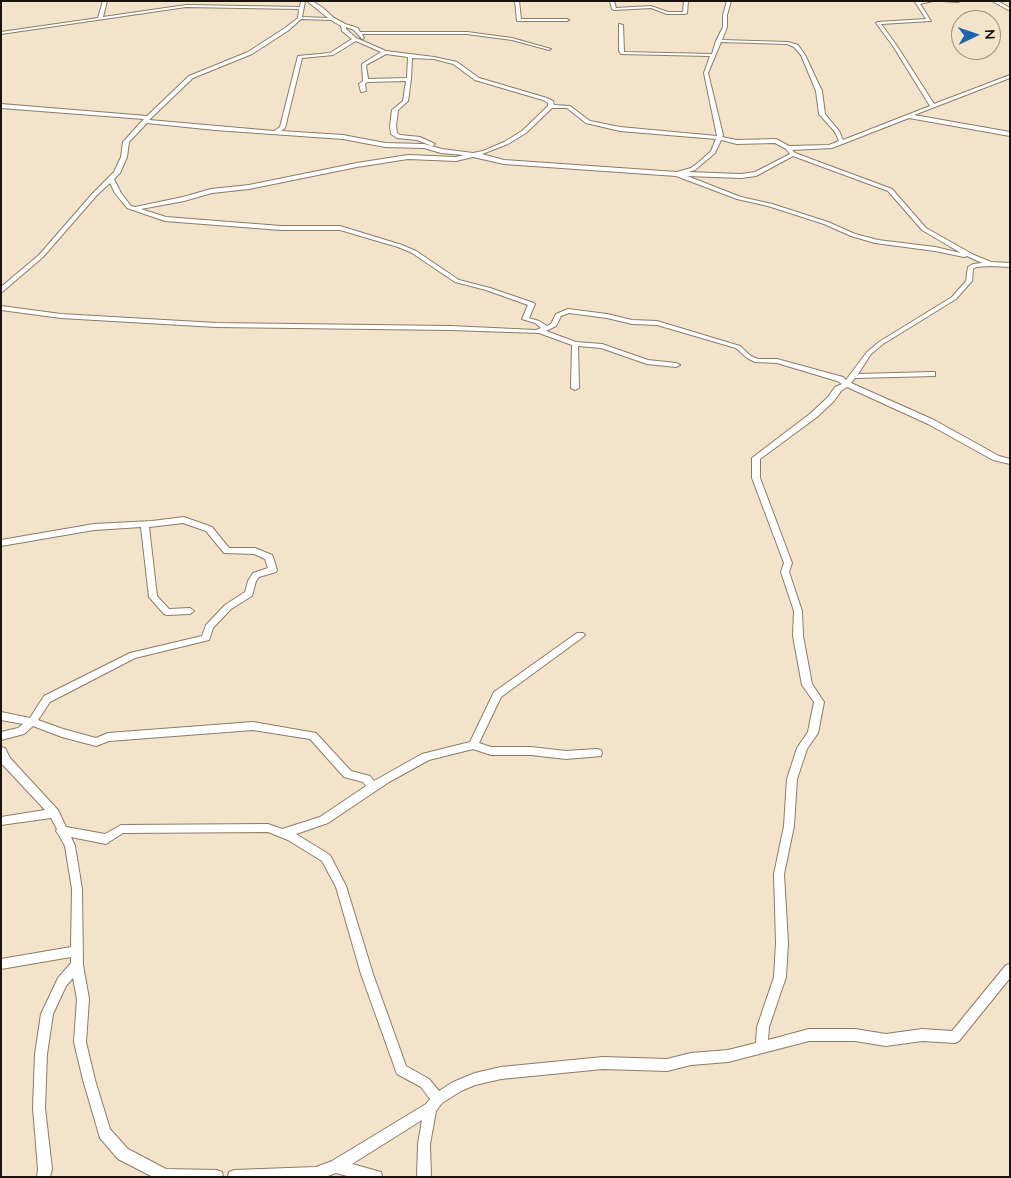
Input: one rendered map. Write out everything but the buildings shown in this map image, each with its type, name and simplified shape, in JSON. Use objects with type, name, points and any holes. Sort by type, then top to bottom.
[{"type":"street","points":[[100,18],[105,1]]},
{"type":"street","points":[[1,291],[41,256],[95,194],[116,173],[124,157],[126,142],[146,120],[191,77],[250,53],[287,29],[300,18],[303,1]]},
{"type":"street","points":[[308,1],[320,8],[332,19],[356,29],[360,33],[363,42]]},
{"type":"street","points":[[517,1],[519,20],[568,20]]},
{"type":"street","points":[[612,1],[614,9],[651,7],[667,13],[685,13],[686,1]]},
{"type":"street","points":[[678,174],[693,169],[713,152],[720,135],[706,73],[725,26],[729,1]]},
{"type":"street","points":[[931,1],[917,2],[929,20],[878,24],[895,46],[933,106]]},
{"type":"street","points":[[945,1],[958,1]]},
{"type":"street","points":[[994,1],[1010,10]]},
{"type":"street","points":[[1,33],[195,5],[302,8]]},
{"type":"street","points":[[300,18],[332,19]]},
{"type":"street","points":[[343,25],[344,30],[356,39],[385,52],[434,58],[455,63],[477,79],[545,98],[551,102],[551,106]]},
{"type":"street","points":[[621,25],[621,51],[624,53],[713,55]]},
{"type":"street","points":[[360,33],[467,33],[512,39],[549,49]]},
{"type":"street","points":[[275,132],[282,128],[300,57],[331,54],[356,39]]},
{"type":"street","points":[[718,41],[788,43],[796,46],[819,91],[822,114],[838,132],[842,142]]},
{"type":"street","points":[[366,81],[364,64],[385,52]]},
{"type":"street","points":[[410,56],[409,79],[405,101],[395,110],[394,134],[399,137],[418,138],[441,151]]},
{"type":"street","points":[[788,148],[830,147],[1010,76]]},
{"type":"street","points":[[363,91],[362,84],[366,81],[409,79]]},
{"type":"street","points":[[1,106],[343,137],[385,145],[424,146],[441,151],[474,155],[504,162],[678,174],[741,176],[756,174],[793,154]]},
{"type":"street","points":[[551,106],[568,107],[588,122],[620,128],[719,138],[737,142],[776,142],[788,148],[793,154],[890,190],[924,228],[972,256],[1010,270]]},
{"type":"street","points":[[135,209],[219,190],[249,187],[357,164],[408,157],[456,159],[474,155],[486,152],[512,139],[534,124],[551,106]]},
{"type":"street","points":[[909,116],[1010,134]]},
{"type":"street","points":[[678,174],[739,198],[804,216],[852,235],[877,242],[935,249],[972,256]]},
{"type":"street","points":[[111,178],[118,193],[129,207],[165,219],[281,228],[340,228],[357,231],[414,252],[457,281],[532,304],[525,320],[537,322],[543,330]]},
{"type":"street","points":[[762,1046],[763,1027],[780,977],[782,942],[779,874],[789,826],[792,779],[802,748],[814,733],[820,702],[807,685],[798,636],[798,611],[785,572],[788,563],[756,478],[756,458],[814,415],[831,399],[838,389],[847,384],[869,353],[875,348],[954,298],[969,281],[970,268],[975,265],[1010,265]]},
{"type":"street","points":[[1,308],[61,316],[161,324],[543,330],[575,344],[602,346],[647,362],[676,365]]},
{"type":"street","points":[[543,330],[554,325],[558,315],[568,311],[607,316],[632,322],[656,323],[738,347],[749,357],[757,361],[777,361],[830,375],[876,399],[931,422],[996,458],[1010,462]]},
{"type":"street","points":[[575,344],[577,370],[575,388]]},
{"type":"street","points":[[854,376],[932,374]]},
{"type":"street","points":[[1,543],[94,528],[145,525],[184,520],[196,522],[214,533],[227,551],[255,551],[269,557],[272,570],[256,575],[252,581],[249,594],[228,607],[209,627],[206,638],[133,655],[47,699],[32,722],[21,731],[1,736]]},
{"type":"street","points":[[145,525],[153,597],[167,612],[190,611]]},
{"type":"street","points":[[472,744],[497,695],[580,636]]},
{"type":"street","points":[[1,716],[32,722],[62,733],[96,742],[108,737],[253,726],[313,736],[348,774],[366,779],[373,788]]},
{"type":"street","points":[[283,833],[324,820],[426,757],[472,744],[491,750],[531,751],[566,756],[597,753]]},
{"type":"street","points":[[1,751],[6,761],[54,813],[61,831],[70,846],[77,889],[77,965],[83,999],[80,1042],[105,1133],[123,1154],[142,1171],[165,1176],[217,1177]]},
{"type":"street","points":[[1,821],[54,813]]},
{"type":"street","points":[[61,831],[106,839],[121,829],[268,828],[292,836],[326,858],[341,886],[367,974],[401,1070],[425,1083],[434,1103],[424,1144],[424,1177]]},
{"type":"street","points":[[1,964],[77,951]]},
{"type":"street","points":[[43,1177],[45,1169],[39,1108],[41,1054],[47,1014],[62,982],[77,965]]},
{"type":"street","points":[[234,1177],[316,1174],[336,1166],[457,1086],[475,1079],[501,1073],[603,1063],[666,1065],[691,1059],[728,1056],[809,1035],[855,1035],[886,1040],[922,1035],[955,1037],[1010,969]]},
{"type":"street","points":[[336,1166],[376,1177]]}]
